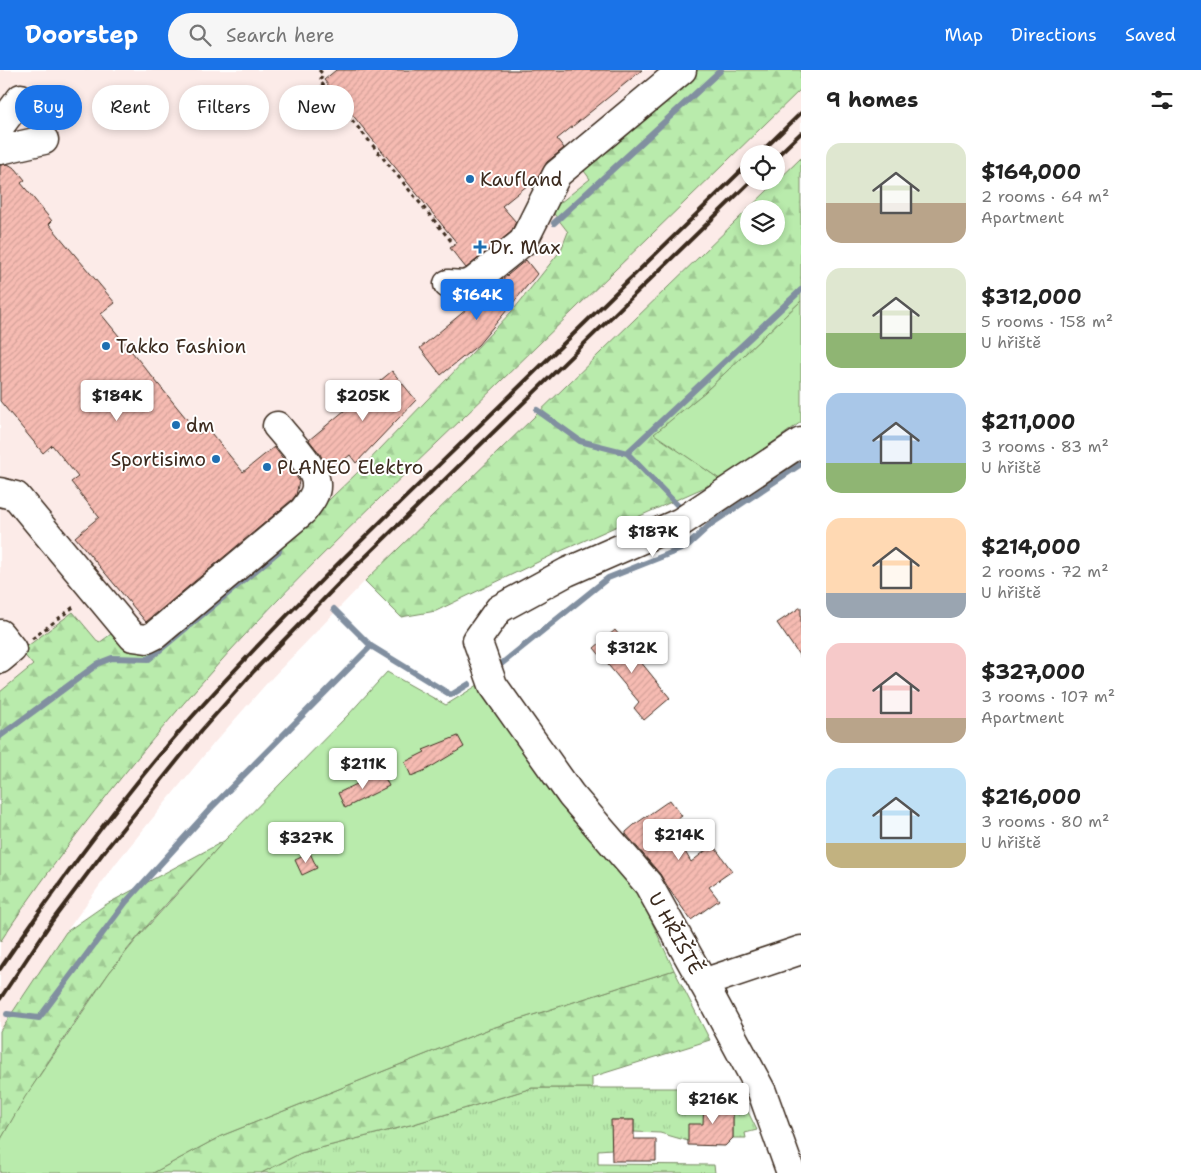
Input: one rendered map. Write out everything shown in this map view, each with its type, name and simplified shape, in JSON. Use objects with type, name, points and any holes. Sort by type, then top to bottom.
[{"type":"street","points":[[448,284],[464,285],[473,282],[523,242],[557,174],[682,70]]},
{"type":"street","points":[[0,126],[15,106]]},
{"type":"street","points":[[0,150],[44,140]]},
{"type":"street","points":[[0,492],[16,496],[133,637],[146,639],[155,635],[303,511],[314,497],[316,484],[314,473],[277,426]]},
{"type":"street","name":"U HŘIŠTĚ","points":[[792,1173],[762,1092],[648,884],[571,795],[494,685],[477,640],[499,609],[567,572],[681,522],[801,442]]},
{"type":"street","points":[[0,634],[12,649],[0,659]]},
{"type":"street","points":[[703,983],[801,950]]},
{"type":"path","points":[[319,70],[322,74],[320,81],[450,241]]},
{"type":"path","points":[[31,639],[71,609]]},
{"type":"shaded area","points":[[0,70],[694,70],[579,164],[590,179],[561,250],[515,308],[357,473],[285,542],[124,645],[113,635],[109,634],[99,643],[73,612],[22,651],[33,665],[0,692]]},
{"type":"shaded area","points":[[801,89],[801,158],[785,174],[785,145],[743,145]]},
{"type":"shaded area","points":[[740,148],[740,190],[768,190],[758,200],[740,200],[740,217],[365,581],[267,683],[215,742],[116,863],[66,932],[0,1031],[0,942],[77,833],[177,711],[231,650],[330,547]]},
{"type":"green space","points":[[694,70],[801,70],[801,89],[743,145],[740,145],[740,148],[315,562],[230,651],[109,792],[53,866],[0,942],[0,692],[33,665],[21,651],[73,612],[99,643],[111,634],[124,645],[285,542],[357,473],[515,308],[561,250],[568,232],[551,210],[590,179],[579,164]]},
{"type":"green space","points":[[801,158],[801,301],[705,392],[655,434],[721,480],[561,551],[436,611],[401,617],[365,581],[740,217],[740,245],[785,245],[785,200],[758,200],[768,190],[785,190],[785,174]]},
{"type":"green space","points":[[801,301],[801,422],[721,480],[654,434],[705,392]]},
{"type":"green space","points":[[387,672],[446,705],[481,683],[636,888],[674,970],[489,1029],[221,1136],[153,1173],[0,1173],[0,1141],[25,1097],[109,973],[140,935],[224,841],[349,714]]},
{"type":"green space","points":[[224,841],[150,922],[109,973],[52,1056],[0,1141],[0,1031],[66,932],[105,905]]},
{"type":"green space","points":[[674,970],[710,1040],[592,1077],[592,1088],[532,1088],[414,1124],[301,1153],[261,1173],[153,1173],[221,1136],[489,1029]]},
{"type":"green space","points":[[532,1088],[736,1088],[757,1130],[745,1133],[746,1138],[733,1138],[733,1101],[704,1101],[704,1114],[708,1124],[688,1141],[660,1133],[634,1132],[634,1120],[612,1120],[612,1149],[598,1150],[598,1164],[714,1165],[715,1173],[261,1173],[301,1153],[414,1124]]},
{"type":"building","name":"Kaufland","points":[[336,70],[642,70],[557,139],[564,148],[547,162],[539,176],[502,206],[516,222],[511,232],[466,268],[450,248],[457,243],[354,117],[354,85],[328,85],[324,80]]},
{"type":"building","points":[[8,164],[16,169],[25,180],[21,183],[52,221],[49,224],[115,303],[101,314],[199,434],[207,428],[243,472],[274,447],[299,481],[296,495],[292,500],[146,622],[75,537],[99,517],[71,482],[78,477],[52,445],[43,453],[0,401],[0,165]]},
{"type":"building","points":[[526,260],[537,274],[478,345],[441,375],[420,348]]},
{"type":"building","points":[[392,371],[416,400],[356,463],[350,455],[329,472],[320,454],[309,440]]},
{"type":"building","points":[[801,607],[801,658],[777,623]]},
{"type":"building","points":[[615,630],[670,698],[644,720],[634,708],[639,702],[594,648]]},
{"type":"building","points":[[458,736],[464,747],[426,770],[411,776],[405,762],[425,752],[423,750]]},
{"type":"building","points":[[382,772],[389,786],[345,808],[338,793]]},
{"type":"building","points":[[670,800],[682,816],[670,825],[691,862],[713,845],[732,871],[709,887],[719,900],[691,920],[660,874],[626,834],[634,825]]},
{"type":"building","points":[[310,853],[317,868],[302,875],[295,860]]},
{"type":"building","points":[[704,1101],[733,1101],[733,1138],[725,1146],[688,1145],[688,1124],[703,1124]]},
{"type":"building","points":[[611,1120],[634,1120],[634,1139],[656,1139],[656,1161],[612,1161]]},
{"type":"waterway","points":[[554,223],[721,70]]},
{"type":"waterway","points":[[627,453],[801,290]]},
{"type":"waterway","points":[[537,410],[580,441],[627,453],[684,512]]},
{"type":"waterway","points":[[500,665],[608,578],[686,547],[711,524],[801,464]]},
{"type":"waterway","points":[[0,736],[99,663],[112,658],[149,659],[279,551]]},
{"type":"waterway","points":[[334,609],[371,646]]},
{"type":"waterway","points":[[7,1014],[39,1018],[126,902],[212,807],[371,646],[451,695],[469,684]]},
{"type":"railway","points":[[768,145],[801,113]]},
{"type":"railway","points":[[785,148],[801,133]]},
{"type":"railway","points":[[0,969],[68,872],[116,809],[165,748],[225,680],[369,533],[740,172]]},
{"type":"railway","points":[[0,999],[52,921],[103,853],[201,731],[254,671],[353,569],[742,190]]},
{"type":"place","name":"Kaufland","points":[[470,179]]},
{"type":"place","name":"Dr. Max","points":[[480,247]]},
{"type":"place","name":"Takko Fashion","points":[[106,346]]},
{"type":"place","name":"dm","points":[[176,425]]},
{"type":"place","name":"Sportisimo","points":[[216,459]]},
{"type":"place","name":"PLANEO Elektro","points":[[267,467]]}]
